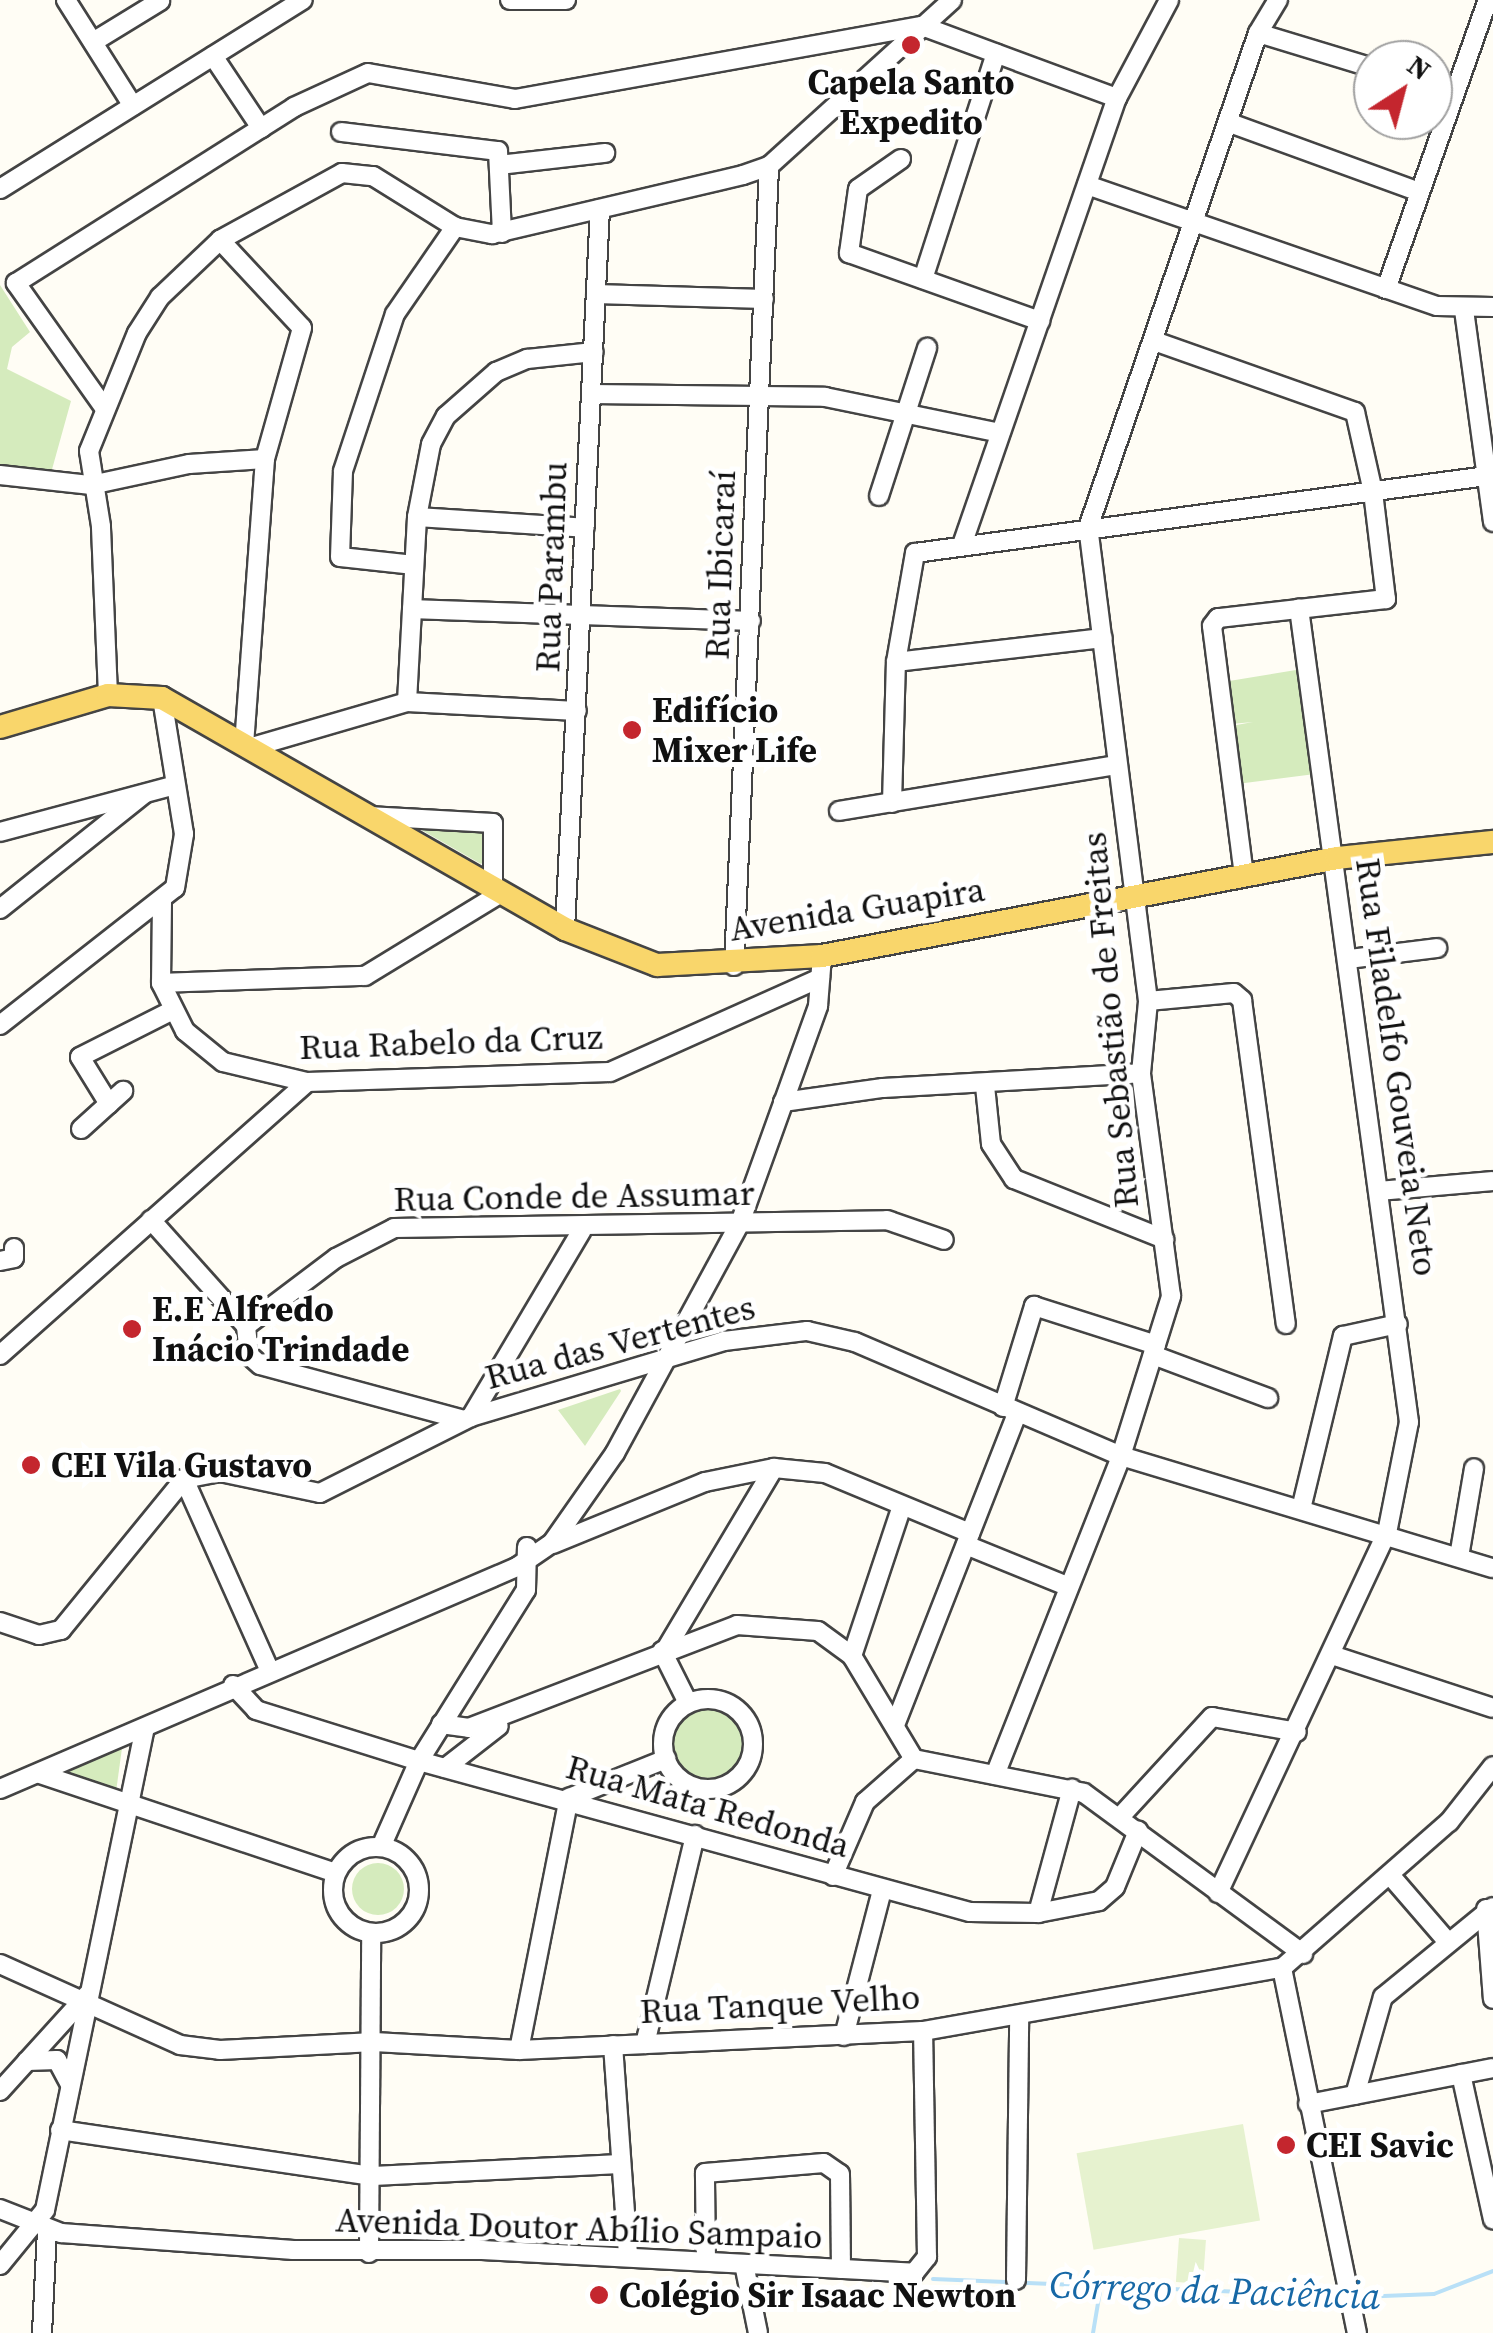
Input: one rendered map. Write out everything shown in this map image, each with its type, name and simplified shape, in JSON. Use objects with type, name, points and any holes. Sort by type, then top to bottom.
[{"type":"main road","name":"Avenida Guapira","points":[[0,727],[108,695],[162,698],[565,929],[657,965],[734,966],[790,960],[816,972],[1135,897],[1336,858],[1493,842]]},
{"type":"street","points":[[66,0],[134,106]]},
{"type":"street","points":[[0,189],[302,0]]},
{"type":"street","points":[[510,0],[566,0]]},
{"type":"street","points":[[962,545],[1117,98],[1169,0]]},
{"type":"street","points":[[1088,528],[1157,342],[1258,33],[1278,0]]},
{"type":"street","points":[[1453,89],[1488,0]]},
{"type":"street","points":[[92,42],[160,1]]},
{"type":"street","points":[[108,695],[101,526],[91,485],[89,451],[102,406],[160,297],[220,240],[355,172],[398,187],[455,227],[502,233],[769,166],[948,2]]},
{"type":"street","points":[[102,406],[14,286],[261,128],[368,72],[515,98],[922,26],[1117,98]]},
{"type":"street","points":[[1258,33],[1353,62]]},
{"type":"street","points":[[924,280],[996,53]]},
{"type":"street","points":[[212,56],[261,128]]},
{"type":"street","points":[[1230,123],[1420,192]]},
{"type":"street","points":[[341,132],[495,150],[502,233]]},
{"type":"street","points":[[1386,289],[1437,140]]},
{"type":"street","points":[[499,165],[605,152]]},
{"type":"street","points":[[901,160],[858,190],[847,250],[1040,321]]},
{"type":"street","name":"Rua Ibicaraí","points":[[734,966],[769,166]]},
{"type":"street","points":[[1087,185],[1386,289],[1464,310],[1493,306]]},
{"type":"street","name":"Rua Parambu","points":[[565,929],[600,209]]},
{"type":"street","points":[[414,565],[340,557],[343,471],[395,314],[455,227]]},
{"type":"street","points":[[220,240],[302,328],[265,460],[246,746],[407,702],[578,711]]},
{"type":"street","points":[[596,294],[764,299]]},
{"type":"street","points":[[1464,310],[1493,522]]},
{"type":"street","points":[[1157,342],[1355,412],[1373,492],[1388,597],[1218,618],[1212,626],[1244,877]]},
{"type":"street","points":[[879,496],[927,348]]},
{"type":"street","points":[[407,702],[416,517],[432,444],[470,390],[527,358],[594,352]]},
{"type":"street","points":[[592,394],[825,397],[909,410],[1000,434]]},
{"type":"street","points":[[0,475],[91,485],[188,464],[265,460]]},
{"type":"street","points":[[892,803],[896,662],[913,557],[962,545],[1487,476]]},
{"type":"street","points":[[416,517],[585,528]]},
{"type":"street","name":"Rua Sebastião de Freitas","points":[[995,1775],[1121,1456],[1171,1296],[1141,1073],[1148,1001],[1088,528]]},
{"type":"street","name":"Rua Filadelfo Gouveia Neto","points":[[1218,1894],[1297,1732],[1387,1532],[1408,1422],[1350,959],[1299,608]]},
{"type":"street","points":[[412,610],[751,621]]},
{"type":"street","points":[[896,662],[1102,638]]},
{"type":"street","name":"Rua Rabelo da Cruz","points":[[162,698],[184,856],[162,902],[161,983],[171,1011],[223,1062],[307,1082],[610,1072],[816,972]]},
{"type":"street","points":[[838,812],[1117,764]]},
{"type":"street","points":[[0,832],[175,785]]},
{"type":"street","points":[[0,910],[144,794]]},
{"type":"street","points":[[161,983],[365,976],[497,891],[493,822],[367,816]]},
{"type":"street","points":[[0,1025],[162,902]]},
{"type":"street","points":[[1350,959],[1437,948]]},
{"type":"street","points":[[0,1790],[442,1595],[523,1557],[548,1540],[577,1505],[621,1434],[740,1223],[818,1006],[816,972]]},
{"type":"street","points":[[1148,1001],[1234,993],[1242,1000],[1286,1324]]},
{"type":"street","points":[[81,1128],[116,1098],[81,1068],[86,1049],[171,1011]]},
{"type":"street","points":[[784,1102],[883,1088],[984,1086],[1141,1073]]},
{"type":"street","points":[[0,1355],[307,1082]]},
{"type":"street","points":[[984,1086],[992,1144],[1014,1180],[1164,1239]]},
{"type":"street","points":[[1379,1191],[1493,1180]]},
{"type":"street","points":[[151,1220],[246,1326],[249,1355],[260,1365],[468,1419],[582,1230]]},
{"type":"street","name":"Rua Conde de Assumar","points":[[246,1326],[383,1230],[582,1230],[887,1220],[944,1240]]},
{"type":"street","points":[[894,1725],[968,1539],[1010,1410],[1034,1306],[1155,1350],[1268,1398]]},
{"type":"street","points":[[1302,1504],[1342,1336],[1398,1324]]},
{"type":"street","name":"Rua das Vertentes","points":[[184,1479],[220,1472],[320,1493],[468,1419],[762,1332],[807,1331],[855,1342],[1121,1456],[1302,1504],[1493,1568]]},
{"type":"street","points":[[548,1540],[631,1515],[705,1482],[774,1468],[824,1474],[902,1506],[1067,1586]]},
{"type":"street","points":[[664,1650],[774,1468]]},
{"type":"street","points":[[1460,1557],[1474,1468]]},
{"type":"street","points":[[0,1622],[38,1635],[61,1630],[184,1479],[268,1669]]},
{"type":"street","points":[[577,1505],[631,1515]]},
{"type":"street","points":[[852,1656],[902,1506]]},
{"type":"street","points":[[381,1847],[419,1761],[526,1590],[523,1557]]},
{"type":"street","points":[[445,1768],[463,1738],[664,1650],[767,1622],[818,1631],[852,1656],[914,1759],[1072,1789],[1120,1816],[1218,1894],[1303,1954]]},
{"type":"street","points":[[664,1650],[688,1703]]},
{"type":"street","points":[[1332,1655],[1493,1708]]},
{"type":"street","name":"Rua Mata Redonda","points":[[233,1685],[256,1710],[419,1761],[569,1798],[882,1890],[989,1915],[1038,1913],[1108,1895],[1138,1831]]},
{"type":"street","points":[[716,1699],[742,1713],[753,1739],[747,1767],[712,1789],[684,1782],[666,1759],[669,1721],[688,1703],[716,1699]]},
{"type":"street","points":[[1120,1816],[1212,1717],[1297,1732]]},
{"type":"street","points":[[442,1724],[463,1738]]},
{"type":"street","points":[[42,2333],[41,2228],[85,2000],[145,1728]]},
{"type":"street","points":[[519,2050],[569,1798],[666,1759]]},
{"type":"street","points":[[834,1876],[866,1802],[914,1759]]},
{"type":"street","name":"Rua Tanque Velho","points":[[0,1964],[190,2047],[374,2042],[519,2050],[922,2031],[1282,1968],[1303,1954],[1449,1822],[1493,1766]]},
{"type":"street","points":[[40,1774],[336,1873]]},
{"type":"street","points":[[1038,1913],[1072,1789]]},
{"type":"street","points":[[646,2044],[695,1835]]},
{"type":"street","points":[[381,1847],[408,1860],[419,1888],[400,1926],[371,1933],[338,1911],[336,1873],[354,1852],[381,1847]]},
{"type":"street","points":[[1390,1874],[1447,1941]]},
{"type":"street","points":[[844,2036],[882,1890]]},
{"type":"street","points":[[1355,2095],[1376,2008],[1447,1941],[1490,1908]]},
{"type":"street","points":[[1490,1908],[1493,1999]]},
{"type":"street","points":[[370,2252],[374,2042],[371,1933]]},
{"type":"street","points":[[1282,1968],[1355,2324]]},
{"type":"street","points":[[0,2091],[85,2000]]},
{"type":"street","points":[[1016,2280],[1019,2016]]},
{"type":"street","name":"Avenida Doutor Abílio Sampaio","points":[[0,2209],[41,2228],[370,2252],[628,2256],[914,2273],[927,2258],[922,2031]]},
{"type":"street","points":[[613,2045],[628,2256]]},
{"type":"street","points":[[26,2061],[58,2060],[70,2084]]},
{"type":"street","points":[[1308,2104],[1493,2068]]},
{"type":"street","points":[[1460,2074],[1493,2220]]},
{"type":"street","points":[[60,2130],[373,2176],[620,2164]]},
{"type":"street","points":[[706,2261],[702,2181],[719,2170],[824,2163],[840,2174],[841,2270]]},
{"type":"street","points":[[0,2265],[41,2228]]},
{"type":"street","points":[[744,2264],[758,2333]]},
{"type":"green space","points":[[0,285],[30,332],[12,347],[7,369],[71,401],[51,473],[0,466]]},
{"type":"green space","points":[[1302,669],[1315,774],[1237,784],[1231,726],[1253,722],[1231,724],[1223,682]]},
{"type":"green space","points":[[418,828],[485,831],[484,861],[481,864]]},
{"type":"green space","points":[[621,1391],[585,1446],[558,1410]]},
{"type":"green space","points":[[708,1706],[733,1717],[744,1742],[733,1767],[708,1778],[683,1767],[672,1742],[683,1717]]},
{"type":"green space","points":[[122,1748],[116,1792],[67,1774],[70,1771]]},
{"type":"green space","points":[[378,1863],[397,1870],[404,1889],[397,1908],[378,1915],[359,1908],[352,1889],[359,1870]]},
{"type":"green space","points":[[1243,2124],[1260,2221],[1094,2250],[1077,2153]]},
{"type":"green space","points":[[1179,2238],[1206,2240],[1203,2284],[1176,2282]]},
{"type":"waterway","name":"Córrego da Paciência","points":[[1358,2297],[1434,2294],[1493,2271]]},
{"type":"waterway","points":[[933,2279],[1343,2296]]},
{"type":"waterway","points":[[1093,2333],[1100,2291]]},
{"type":"place","name":"Capela Santo Expedito","points":[[911,45]]},
{"type":"place","name":"Edifício Mixer Life","points":[[632,730]]},
{"type":"place","name":"E.E Alfredo Inácio Trindade","points":[[132,1329]]},
{"type":"place","name":"CEI Vila Gustavo","points":[[31,1465]]},
{"type":"place","name":"CEI Savic","points":[[1286,2145]]},
{"type":"place","name":"Colégio Sir Isaac Newton","points":[[599,2295]]}]
